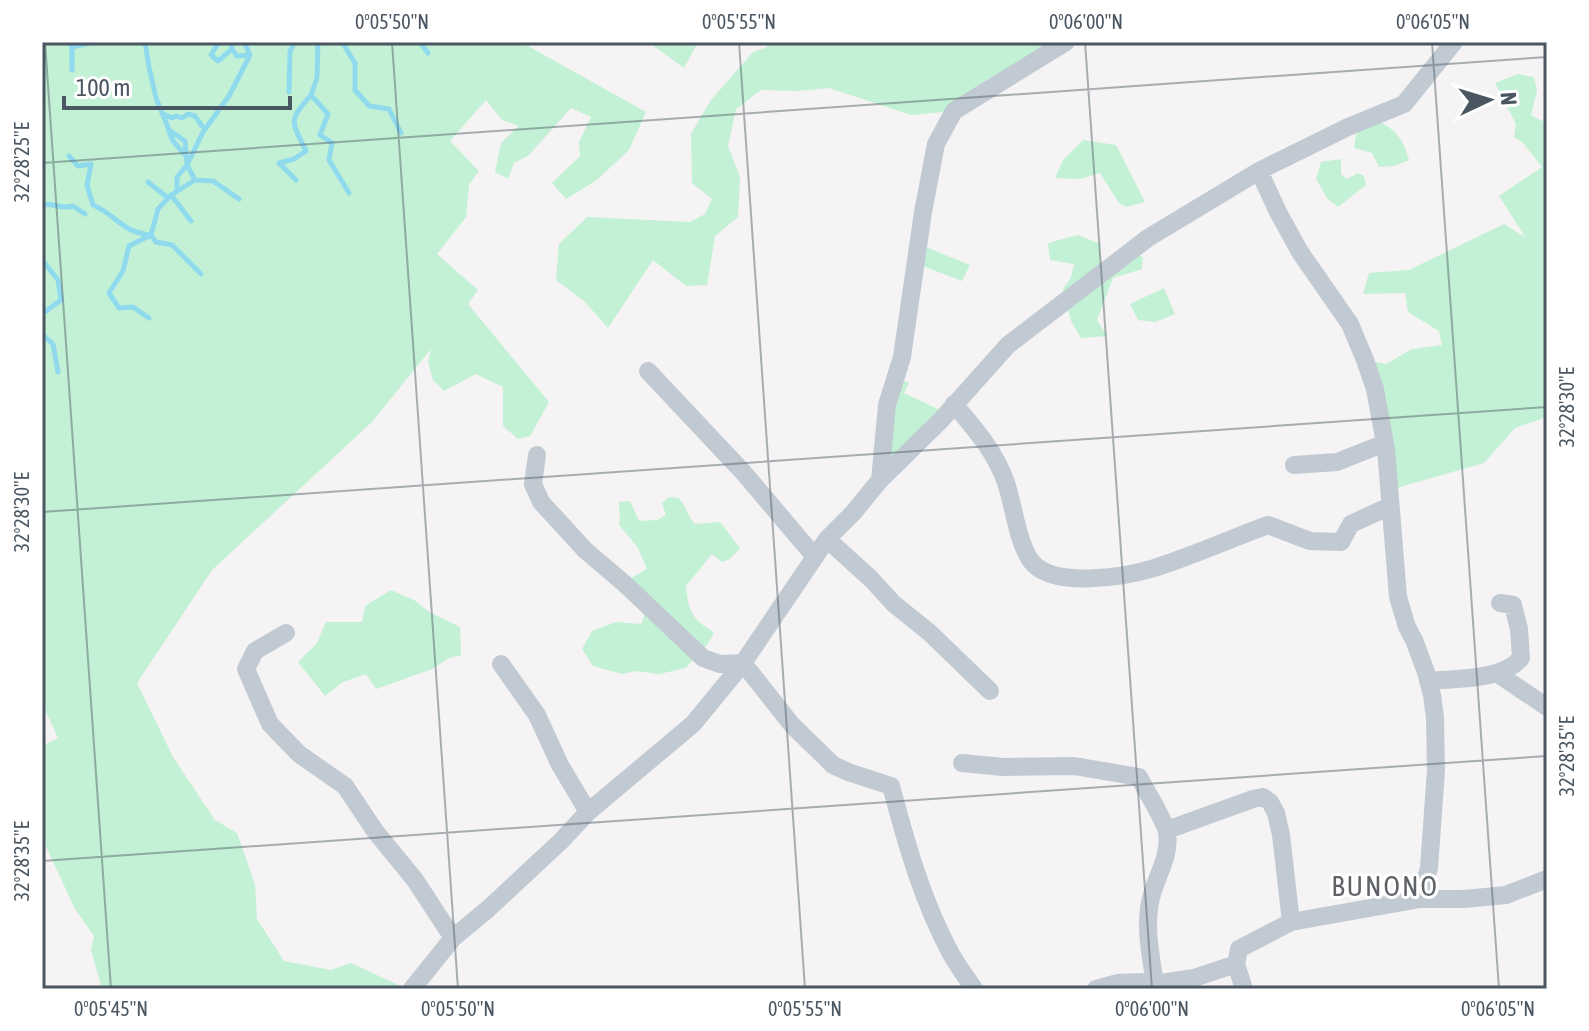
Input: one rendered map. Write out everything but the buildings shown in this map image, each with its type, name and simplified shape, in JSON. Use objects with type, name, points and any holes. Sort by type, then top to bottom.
[{"type":"street","points":[[880,480],[887,405],[902,357],[936,144],[954,111],[1066,42]]},
{"type":"street","points":[[412,989],[453,938],[561,841],[588,812],[693,724],[743,663],[827,539],[1008,345],[1148,238],[1259,171],[1348,127],[1404,104],[1454,42]]},
{"type":"street","points":[[1259,171],[1300,252],[1350,324],[1375,389],[1385,443],[1398,597],[1428,681],[1435,718],[1436,756],[1429,868],[1420,899]]},
{"type":"street","points":[[648,371],[743,472],[815,557]]},
{"type":"street","points":[[954,404],[993,454],[1032,561],[1040,569],[1061,577],[1109,577],[1151,569],[1268,525],[1310,541],[1341,542],[1351,524],[1390,506]]},
{"type":"street","points":[[1294,465],[1337,462],[1385,443]]},
{"type":"street","points":[[537,455],[533,484],[541,502],[585,550],[703,658],[720,664],[743,663]]},
{"type":"street","points":[[827,539],[990,691]]},
{"type":"street","points":[[1428,681],[1498,674],[1518,663],[1521,658],[1519,629],[1513,605],[1500,603]]},
{"type":"street","points":[[286,633],[255,651],[246,669],[270,724],[299,754],[345,786],[375,831],[415,880],[453,938]]},
{"type":"street","points":[[743,663],[792,725],[833,765],[891,786],[921,886],[950,951],[974,989]]},
{"type":"street","points":[[501,664],[537,715],[560,765],[588,812]]},
{"type":"street","points":[[1498,674],[1547,707]]},
{"type":"street","points":[[962,763],[1003,767],[1074,766],[1139,777],[1167,830],[1167,851],[1151,896],[1149,912],[1155,984]]},
{"type":"street","points":[[1167,830],[1253,799],[1263,797],[1270,802],[1281,835],[1291,922]]},
{"type":"street","points":[[1244,989],[1236,964],[1239,949],[1291,922],[1420,899],[1506,895],[1547,879]]},
{"type":"street","points":[[1096,989],[1118,983],[1155,984],[1194,978],[1236,964]]},
{"type":"green space","points":[[42,42],[521,42],[646,112],[629,150],[597,180],[566,199],[552,183],[580,156],[579,142],[591,117],[571,108],[528,156],[514,163],[508,179],[495,172],[501,143],[519,126],[502,120],[486,100],[450,141],[479,171],[469,185],[466,217],[437,254],[478,290],[468,304],[549,402],[530,436],[518,439],[503,426],[503,387],[476,374],[444,391],[433,380],[428,362],[431,349],[372,422],[212,570],[137,683],[173,757],[215,820],[237,833],[255,884],[257,919],[284,961],[331,970],[351,963],[407,989],[102,989],[91,950],[94,936],[75,909],[42,838],[42,746],[58,738],[42,703]]},
{"type":"green space","points":[[648,42],[698,42],[684,68]]},
{"type":"green space","points":[[770,42],[1066,42],[954,111],[911,115],[829,88],[761,90],[736,109],[728,146],[740,177],[738,217],[715,236],[707,285],[686,286],[653,260],[608,328],[584,301],[556,280],[559,244],[587,217],[690,222],[705,214],[712,199],[692,183],[691,134],[711,100],[753,52],[767,47]]},
{"type":"green space","points":[[1518,74],[1534,77],[1537,91],[1531,115],[1547,122],[1547,417],[1515,428],[1484,463],[1389,490],[1365,360],[1386,364],[1412,349],[1442,345],[1439,331],[1408,312],[1405,293],[1363,294],[1369,273],[1409,270],[1504,224],[1526,238],[1499,196],[1542,167],[1523,143],[1514,137],[1516,124],[1495,83]]},
{"type":"green space","points":[[1371,117],[1396,134],[1409,160],[1394,166],[1379,167],[1372,153],[1354,148],[1356,135]]},
{"type":"green space","points":[[1083,140],[1116,145],[1145,202],[1126,207],[1119,203],[1100,173],[1080,179],[1055,178],[1063,160]]},
{"type":"green space","points":[[1341,159],[1341,174],[1347,179],[1358,173],[1364,176],[1366,185],[1338,207],[1327,198],[1316,179],[1321,162]]},
{"type":"green space","points":[[1078,235],[1100,244],[1100,266],[1122,249],[1143,257],[1142,269],[1113,278],[1097,320],[1107,336],[1081,338],[1071,321],[1063,289],[1071,277],[1074,264],[1050,260],[1048,243]]},
{"type":"green space","points":[[918,244],[970,265],[962,281],[915,263]]},
{"type":"green space","points":[[1164,288],[1175,314],[1155,322],[1138,320],[1130,304]]},
{"type":"green space","points":[[896,377],[909,383],[904,393],[942,411],[889,464]]},
{"type":"green space","points":[[669,497],[679,498],[695,524],[720,522],[740,548],[730,559],[722,562],[712,554],[686,586],[692,614],[714,632],[712,637],[686,668],[659,674],[636,671],[622,674],[593,666],[582,649],[592,631],[616,622],[641,624],[647,608],[619,592],[619,585],[647,569],[638,548],[619,525],[619,502],[630,501],[639,521],[657,520],[666,515],[662,503]]},
{"type":"green space","points":[[391,590],[460,627],[461,655],[376,689],[366,674],[343,682],[325,696],[298,662],[317,643],[326,622],[362,622],[365,606]]},
{"type":"waterway","points":[[70,42],[72,70]]},
{"type":"waterway","points":[[72,47],[94,42]]},
{"type":"waterway","points":[[145,42],[156,98],[169,130],[185,141],[187,165],[195,180],[213,181],[239,199]]},
{"type":"waterway","points":[[219,42],[211,55],[218,61],[232,49]]},
{"type":"waterway","points":[[231,42],[237,56],[250,55]]},
{"type":"waterway","points":[[177,191],[177,177],[187,165],[203,132],[229,96],[250,55],[244,42]]},
{"type":"waterway","points":[[289,92],[290,51],[295,42]]},
{"type":"waterway","points":[[318,42],[317,78],[311,95],[328,114],[320,135],[332,143],[329,160],[349,193]]},
{"type":"waterway","points":[[342,42],[355,63],[355,90],[369,106],[389,109],[401,133]]},
{"type":"waterway","points":[[420,42],[428,53]]},
{"type":"waterway","points":[[296,180],[279,163],[294,159],[306,151],[294,122],[298,111],[311,95]]},
{"type":"waterway","points":[[163,114],[172,118],[182,118],[188,114],[195,116],[202,126]]},
{"type":"waterway","points":[[169,132],[186,156]]},
{"type":"waterway","points":[[69,156],[78,166],[91,164],[87,185],[93,205],[133,231],[151,235],[156,242],[172,245],[201,274]]},
{"type":"waterway","points":[[149,318],[133,307],[119,308],[109,293],[123,271],[129,246],[151,235],[158,209],[171,195],[195,180]]},
{"type":"waterway","points":[[148,182],[168,198]]},
{"type":"waterway","points":[[171,195],[191,221]]},
{"type":"waterway","points":[[42,205],[73,206],[85,214]]},
{"type":"waterway","points":[[42,260],[58,280],[61,300],[42,314]]},
{"type":"waterway","points":[[42,334],[53,344],[58,372]]},
{"type":"district","name":"BUNONO","points":[[1385,886]]}]
